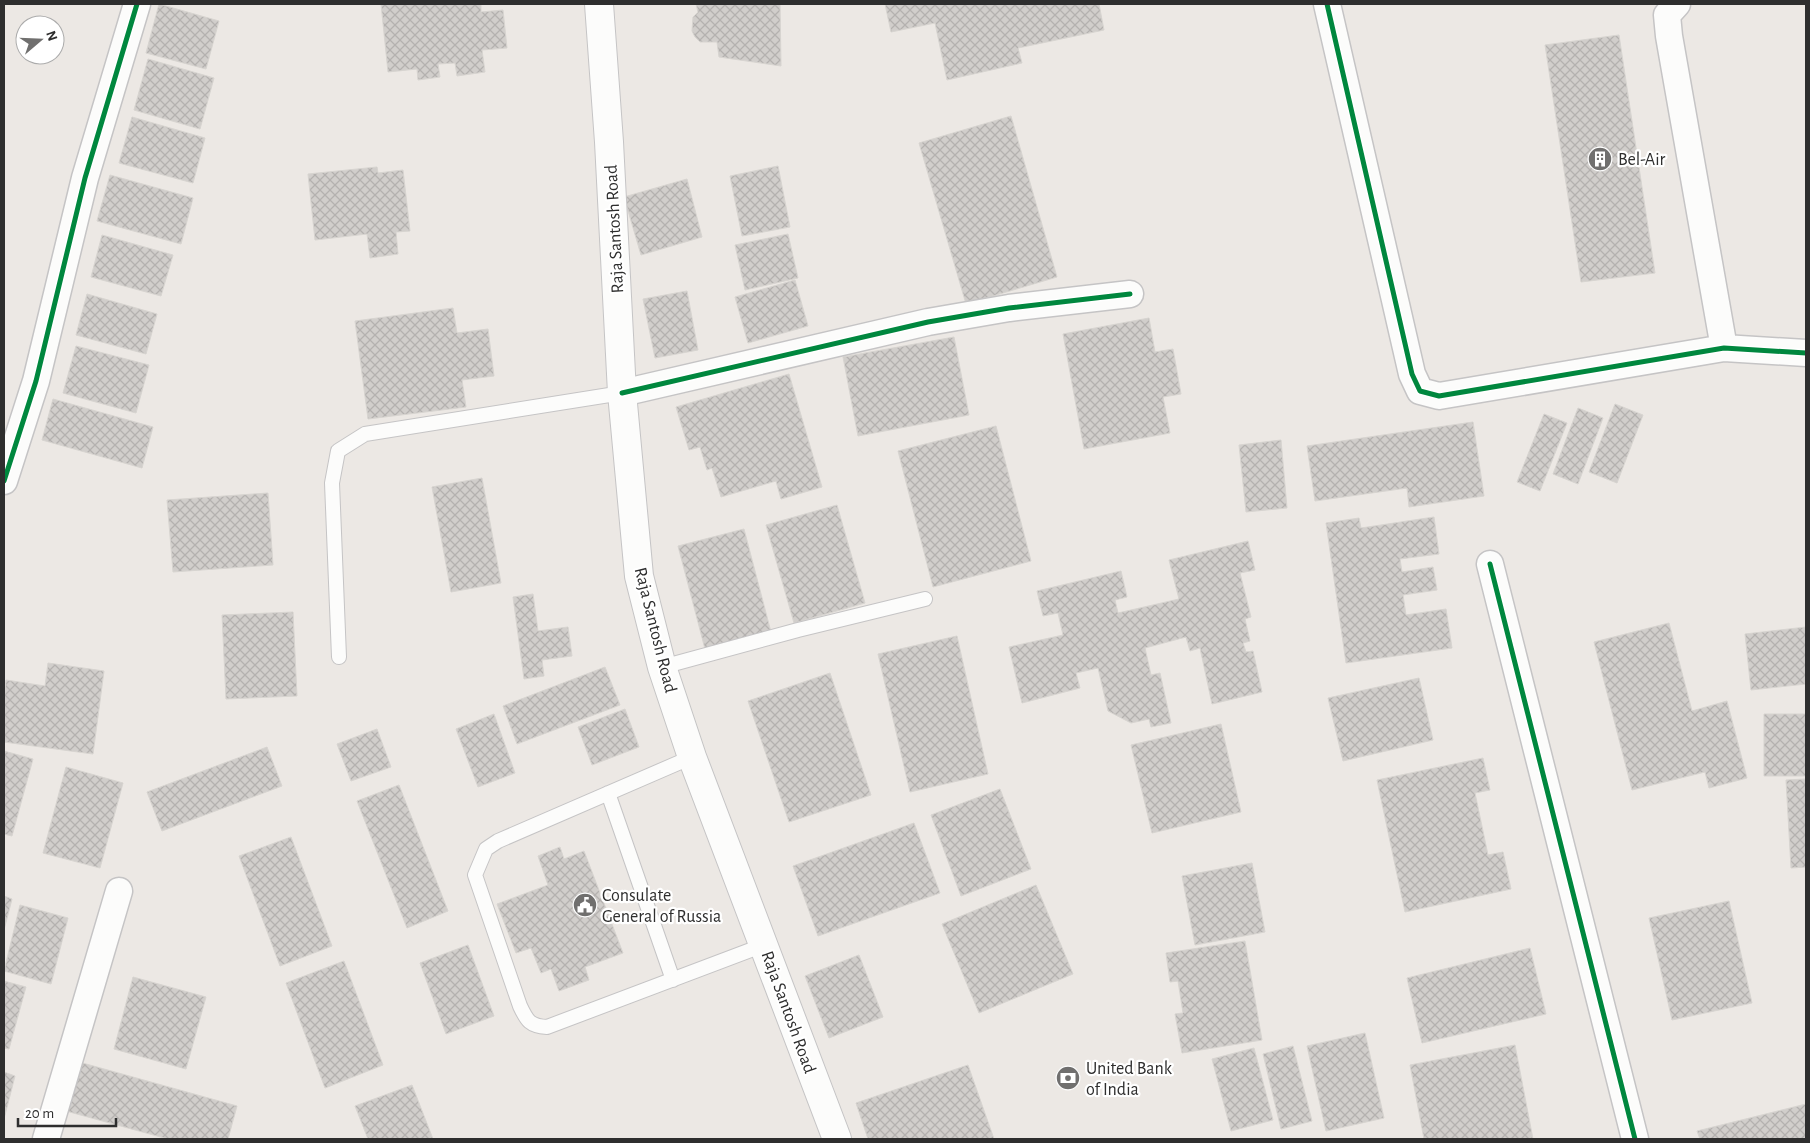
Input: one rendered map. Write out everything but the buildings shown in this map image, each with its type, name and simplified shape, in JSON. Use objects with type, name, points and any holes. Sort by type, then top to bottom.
[{"type":"main road","name":"Raja Santosh Road","points":[[599,4],[609,142],[622,393],[639,576],[662,667],[692,757],[837,1139]]},
{"type":"street","points":[[4,482],[36,381],[85,178],[137,4]]},
{"type":"street","points":[[1327,4],[1412,374],[1420,391],[1439,396],[1724,348],[1806,353]]},
{"type":"street","points":[[1677,4],[1667,15],[1669,36],[1724,348]]},
{"type":"street","points":[[622,393],[928,322],[1008,308],[1130,294]]},
{"type":"street","points":[[1490,564],[1634,1139]]},
{"type":"street","points":[[46,1139],[119,891]]},
{"type":"lane","points":[[339,657],[332,483],[338,451],[364,434],[622,393]]},
{"type":"lane","points":[[662,667],[789,632],[926,598]]},
{"type":"lane","points":[[692,757],[498,841],[486,848],[474,874],[520,1006],[526,1018],[535,1026],[547,1028],[764,945]]},
{"type":"lane","points":[[608,793],[672,980]]},
{"type":"cycle path","points":[[4,481],[36,381],[85,178],[137,4]]},
{"type":"cycle path","points":[[1327,4],[1412,374],[1420,391],[1439,396],[1724,348],[1806,353]]},
{"type":"cycle path","points":[[622,393],[928,322],[1009,308],[1130,294]]},
{"type":"cycle path","points":[[1490,564],[1635,1139]]},
{"type":"place","name":"Bel-Air","points":[[1600,159]]},
{"type":"place","name":"Consulate General of Russia","points":[[585,905]]},
{"type":"place","name":"United Bank of India","points":[[1068,1078]]}]
